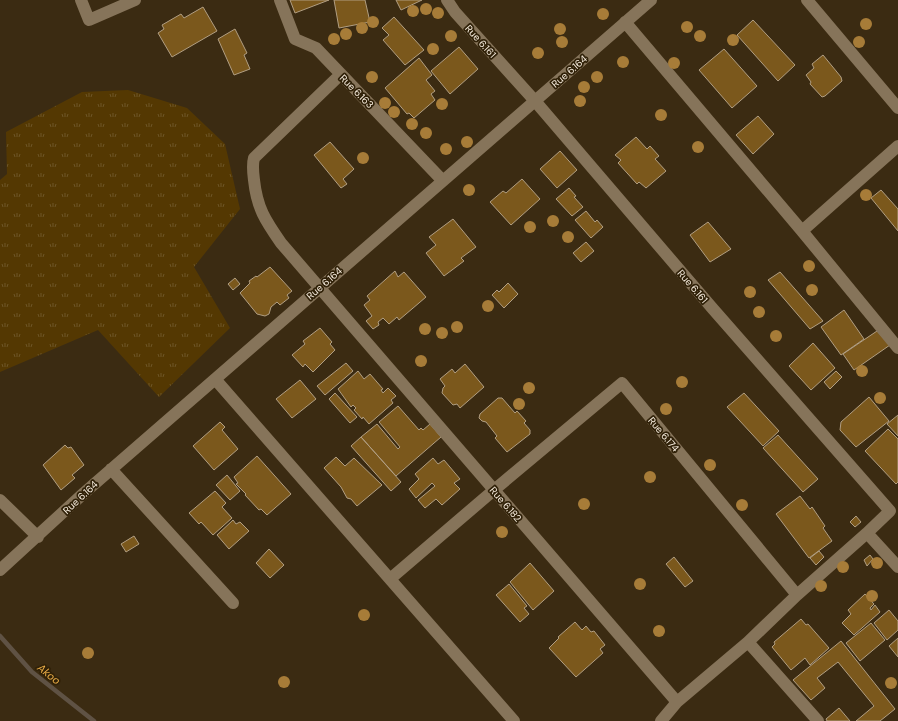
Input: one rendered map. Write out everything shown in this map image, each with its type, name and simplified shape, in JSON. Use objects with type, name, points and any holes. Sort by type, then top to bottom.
[{"type":"street","points":[[81,0],[89,20],[135,0]]},
{"type":"street","name":"Rue 6.163","points":[[280,0],[296,39],[316,48],[443,181]]},
{"type":"street","name":"Rue 6.161","points":[[447,0],[455,12],[535,101],[713,309],[894,508],[797,596]]},
{"type":"street","name":"Rue 6.164","points":[[0,570],[111,469],[651,0]]},
{"type":"street","points":[[807,0],[898,108]]},
{"type":"street","points":[[625,22],[802,231],[898,348]]},
{"type":"street","name":"Rue 6.182","points":[[341,74],[254,158],[252,162],[256,197],[263,218],[281,243],[677,702]]},
{"type":"street","points":[[802,231],[898,146]]},
{"type":"street","points":[[215,379],[511,720]]},
{"type":"street","name":"Rue 6.174","points":[[390,579],[494,490],[622,384],[797,596]]},
{"type":"street","points":[[111,469],[233,603]]},
{"type":"street","points":[[0,500],[38,537]]},
{"type":"street","points":[[867,533],[898,567]]},
{"type":"street","points":[[661,721],[677,702],[748,642],[797,596]]},
{"type":"street","points":[[748,642],[818,721]]},
{"type":"green space","points":[[128,90],[187,108],[225,144],[240,209],[194,267],[230,328],[159,397],[98,330],[0,372],[0,180],[7,174],[6,132],[82,92]]},
{"type":"building","points":[[290,0],[329,0],[295,13]]},
{"type":"building","points":[[334,0],[365,0],[370,22],[339,28]]},
{"type":"building","points":[[396,0],[422,0],[401,10]]},
{"type":"building","points":[[203,7],[217,31],[172,57],[158,33],[164,29],[162,25],[181,14],[184,18]]},
{"type":"building","points":[[394,17],[424,50],[405,65],[383,40],[389,35],[382,28]]},
{"type":"building","points":[[753,20],[795,65],[778,81],[737,35]]},
{"type":"building","points":[[235,29],[247,53],[244,55],[250,69],[234,75],[218,39]]},
{"type":"building","points":[[459,47],[478,69],[450,94],[431,71]]},
{"type":"building","points":[[724,49],[757,86],[732,108],[699,70]]},
{"type":"building","points":[[823,55],[841,77],[842,81],[822,97],[810,84],[811,82],[806,75],[814,68],[812,64]]},
{"type":"building","points":[[419,58],[432,75],[426,80],[435,91],[431,94],[435,100],[414,118],[409,113],[407,114],[385,88]]},
{"type":"building","points":[[758,116],[774,134],[753,154],[736,135]]},
{"type":"building","points":[[636,137],[647,149],[650,146],[659,156],[655,159],[666,171],[646,188],[639,182],[637,184],[618,163],[621,160],[615,155]]},
{"type":"building","points":[[330,142],[354,169],[343,179],[347,184],[341,188],[314,155]]},
{"type":"building","points":[[560,151],[577,170],[557,188],[540,169]]},
{"type":"building","points":[[522,179],[540,199],[511,225],[490,202],[503,191],[506,193]]},
{"type":"building","points":[[569,188],[576,196],[574,197],[583,207],[572,216],[556,199]]},
{"type":"building","points":[[881,190],[898,209],[898,231],[871,198]]},
{"type":"building","points":[[586,211],[595,222],[597,220],[603,227],[591,238],[575,220]]},
{"type":"building","points":[[453,219],[476,247],[461,258],[464,261],[444,276],[426,253],[436,245],[429,237]]},
{"type":"building","points":[[708,222],[731,249],[710,262],[690,235]]},
{"type":"building","points":[[586,242],[594,251],[581,262],[573,253]]},
{"type":"building","points":[[270,267],[292,291],[287,295],[289,298],[280,305],[277,302],[271,307],[269,314],[265,316],[257,314],[240,293],[250,283],[249,281]]},
{"type":"building","points":[[395,271],[398,277],[404,272],[426,297],[399,320],[397,317],[389,324],[383,318],[378,322],[379,325],[373,329],[366,321],[372,316],[364,305],[370,300],[367,296]]},
{"type":"building","points":[[780,272],[823,321],[810,329],[768,280]]},
{"type":"building","points":[[235,278],[240,284],[233,290],[228,284]]},
{"type":"building","points":[[508,283],[518,294],[504,308],[492,295],[497,290],[499,292]]},
{"type":"building","points":[[844,310],[864,339],[841,355],[821,327]]},
{"type":"building","points":[[320,328],[332,342],[330,344],[335,350],[313,372],[305,364],[303,367],[292,355],[305,344],[303,341]]},
{"type":"building","points":[[877,331],[890,345],[854,370],[843,354]]},
{"type":"building","points":[[813,343],[835,368],[811,390],[789,366]]},
{"type":"building","points":[[346,363],[353,371],[325,395],[317,386]]},
{"type":"building","points":[[465,364],[484,387],[460,408],[457,404],[453,405],[442,393],[445,386],[440,379],[452,369],[455,373]]},
{"type":"building","points":[[358,371],[364,379],[370,374],[383,389],[381,390],[383,393],[388,388],[396,396],[391,400],[393,403],[369,424],[354,410],[356,408],[353,405],[351,407],[338,389]]},
{"type":"building","points":[[836,371],[842,377],[830,389],[824,382]]},
{"type":"building","points":[[300,380],[316,399],[292,418],[276,399]]},
{"type":"building","points":[[335,393],[357,417],[350,423],[329,399]]},
{"type":"building","points":[[744,393],[779,431],[763,446],[727,407]]},
{"type":"building","points":[[869,397],[889,421],[856,447],[840,430],[841,422]]},
{"type":"building","points":[[498,398],[502,398],[515,413],[517,411],[526,421],[524,423],[530,430],[530,434],[507,452],[495,438],[497,436],[486,422],[479,418],[480,414]]},
{"type":"building","points":[[398,406],[419,430],[421,428],[423,430],[430,424],[441,437],[396,476],[361,437],[377,424],[398,449],[400,447],[379,422]]},
{"type":"building","points":[[898,415],[898,436],[887,424]]},
{"type":"building","points":[[220,422],[225,427],[222,430],[238,449],[214,470],[193,446]]},
{"type":"building","points":[[888,429],[898,439],[898,482],[896,484],[865,451]]},
{"type":"building","points":[[778,435],[818,479],[803,492],[763,448]]},
{"type":"building","points":[[361,437],[401,482],[391,491],[351,446]]},
{"type":"building","points":[[65,445],[68,448],[71,447],[84,465],[72,475],[75,478],[61,490],[43,465]]},
{"type":"building","points":[[257,456],[291,494],[267,515],[261,509],[259,510],[245,495],[246,494],[236,484],[238,483],[234,477]]},
{"type":"building","points":[[336,457],[345,466],[354,458],[382,485],[357,506],[351,499],[347,498],[341,487],[324,468]]},
{"type":"building","points":[[433,458],[438,464],[444,460],[460,479],[454,483],[460,489],[442,505],[436,499],[425,508],[418,500],[435,486],[432,483],[416,498],[409,489],[419,479],[415,474]]},
{"type":"building","points":[[227,475],[240,491],[230,500],[216,485]]},
{"type":"building","points":[[215,491],[226,503],[222,507],[232,518],[213,535],[201,522],[199,524],[189,513]]},
{"type":"building","points":[[800,496],[810,509],[812,507],[825,526],[823,528],[832,541],[809,558],[776,514]]},
{"type":"building","points":[[856,516],[861,522],[855,527],[850,522]]},
{"type":"building","points":[[233,520],[236,524],[240,522],[249,531],[229,549],[217,535]]},
{"type":"building","points":[[134,536],[139,544],[126,552],[121,544]]},
{"type":"building","points":[[269,549],[284,565],[270,578],[256,563]]},
{"type":"building","points":[[819,551],[824,557],[816,565],[810,558]]},
{"type":"building","points":[[870,555],[873,559],[867,566],[864,560]]},
{"type":"building","points":[[674,557],[693,581],[685,587],[666,564]]},
{"type":"building","points":[[530,563],[554,591],[533,610],[510,582]]},
{"type":"building","points":[[509,584],[527,606],[524,608],[529,614],[520,622],[496,595]]},
{"type":"building","points":[[865,594],[874,604],[870,608],[871,610],[875,605],[880,612],[854,635],[842,623],[851,614],[848,610]]},
{"type":"building","points":[[889,610],[898,621],[898,630],[887,640],[874,623]]},
{"type":"building","points":[[801,619],[806,625],[808,624],[829,648],[810,665],[805,658],[791,670],[772,647],[775,644],[774,642]]},
{"type":"building","points":[[575,622],[582,630],[586,626],[591,632],[594,631],[605,645],[600,649],[603,653],[576,677],[549,648],[559,638],[558,637]]},
{"type":"building","points":[[871,623],[885,640],[860,661],[846,643]]},
{"type":"building","points":[[898,638],[898,657],[889,646]]},
{"type":"building","points":[[841,641],[895,709],[880,721],[856,721],[874,706],[838,662],[817,678],[825,688],[811,700],[793,680]]},
{"type":"building","points":[[839,708],[850,721],[827,721],[826,719]]},
{"type":"waterway","name":"Akoo","points":[[0,636],[32,672],[94,721]]}]
